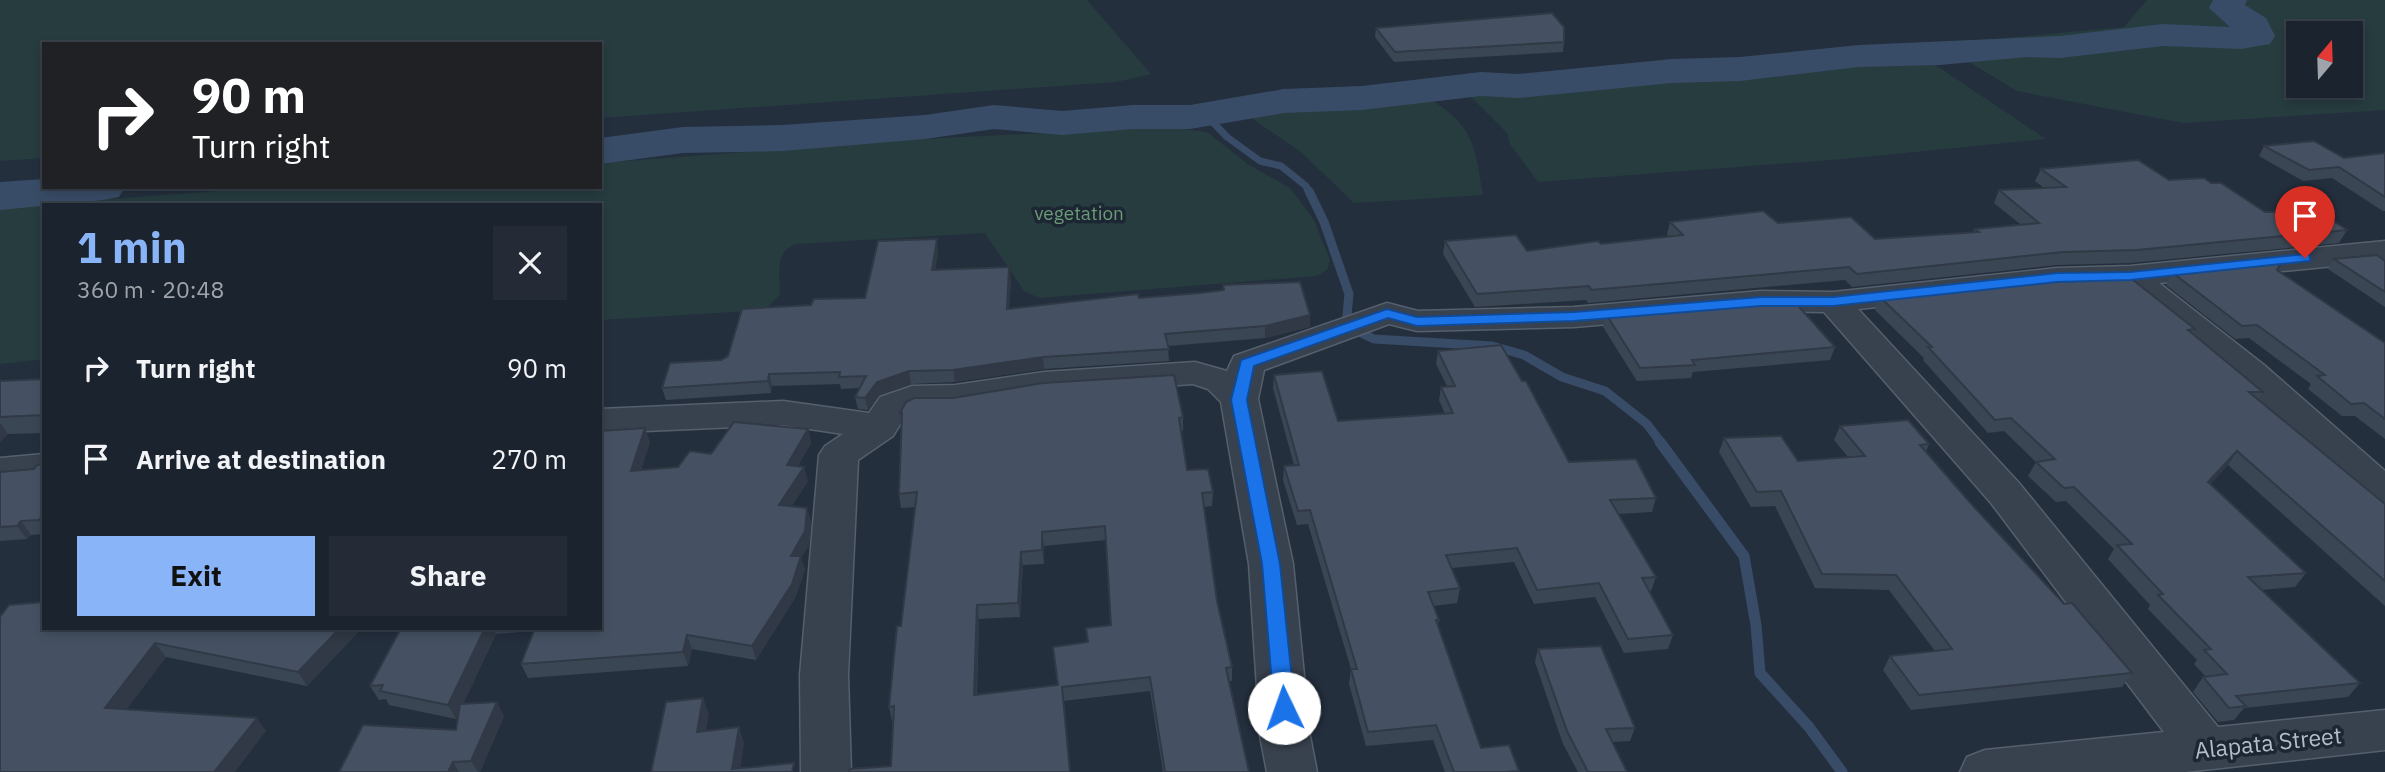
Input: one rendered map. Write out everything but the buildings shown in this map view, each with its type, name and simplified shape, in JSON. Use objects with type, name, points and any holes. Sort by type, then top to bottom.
[{"type":"street","points":[[1293,772],[1285,736],[1271,564],[1239,400],[1247,363],[1387,313],[1417,321],[1574,317],[1761,301],[1833,302],[2057,278],[2130,276],[2385,251]]},
{"type":"street","points":[[2130,276],[2251,373],[2385,493]]},
{"type":"street","points":[[1833,302],[2005,493],[2206,748]]},
{"type":"street","points":[[826,772],[824,674],[839,455],[879,427],[893,405],[912,398],[955,397],[1044,383],[1195,373],[1221,381],[1239,400]]},
{"type":"street","points":[[602,421],[783,414],[879,427]]},
{"type":"street","points":[[0,471],[42,467]]},
{"type":"street","name":"Alapata Street","points":[[1984,772],[2385,730]]},
{"type":"green space","points":[[0,0],[1087,0],[1151,74],[1116,82],[602,118],[602,42],[42,42],[42,158],[0,161]]},
{"type":"green space","points":[[2147,0],[2385,0],[2385,110],[2183,123],[2017,91],[1939,44],[2124,27]]},
{"type":"green space","points":[[1928,60],[2046,139],[1844,159],[1538,182],[1510,144],[1508,134],[1469,95],[1557,91],[1671,77]]},
{"type":"green space","points":[[1423,95],[1452,115],[1468,135],[1477,160],[1483,195],[1354,203],[1301,152],[1247,115],[1302,101]]},
{"type":"green space","name":"vegetation","points":[[1167,127],[1207,132],[1249,165],[1290,188],[1314,220],[1330,260],[1327,270],[1316,276],[1039,298],[1024,291],[985,233],[796,244],[789,247],[781,258],[780,294],[769,306],[749,311],[602,320],[602,203],[55,203],[246,189],[602,189],[602,163],[904,140]]},
{"type":"green space","name":"vegetation","points":[[42,204],[42,359],[0,364],[0,207]]},
{"type":"waterway","points":[[602,151],[683,140],[783,138],[925,127],[994,117],[1062,123],[1133,117],[1190,117],[1284,101],[1362,98],[1481,84],[1518,86],[1672,71],[1740,69],[1859,56],[1940,54],[2027,46],[2060,47],[2163,35],[2241,38],[2257,36],[2253,26],[2226,8],[2230,0]]},
{"type":"waterway","points":[[1205,114],[1227,137],[1260,161],[1281,166],[1306,186],[1309,193]]},
{"type":"waterway","points":[[0,196],[80,189]]},
{"type":"waterway","points":[[1309,191],[1324,222],[1349,294],[1346,326],[1374,339],[1492,346],[1524,355],[1562,377],[1605,391],[1647,424],[1662,444]]},
{"type":"waterway","points":[[1660,442],[1744,556],[1756,625],[1760,673],[1809,727],[1842,772]]},
{"type":"route","points":[[1284,708],[1271,564],[1239,400],[1247,363],[1387,313],[1417,321],[1574,317],[1761,301],[1833,302],[2057,278],[2130,276],[2305,258]]}]
